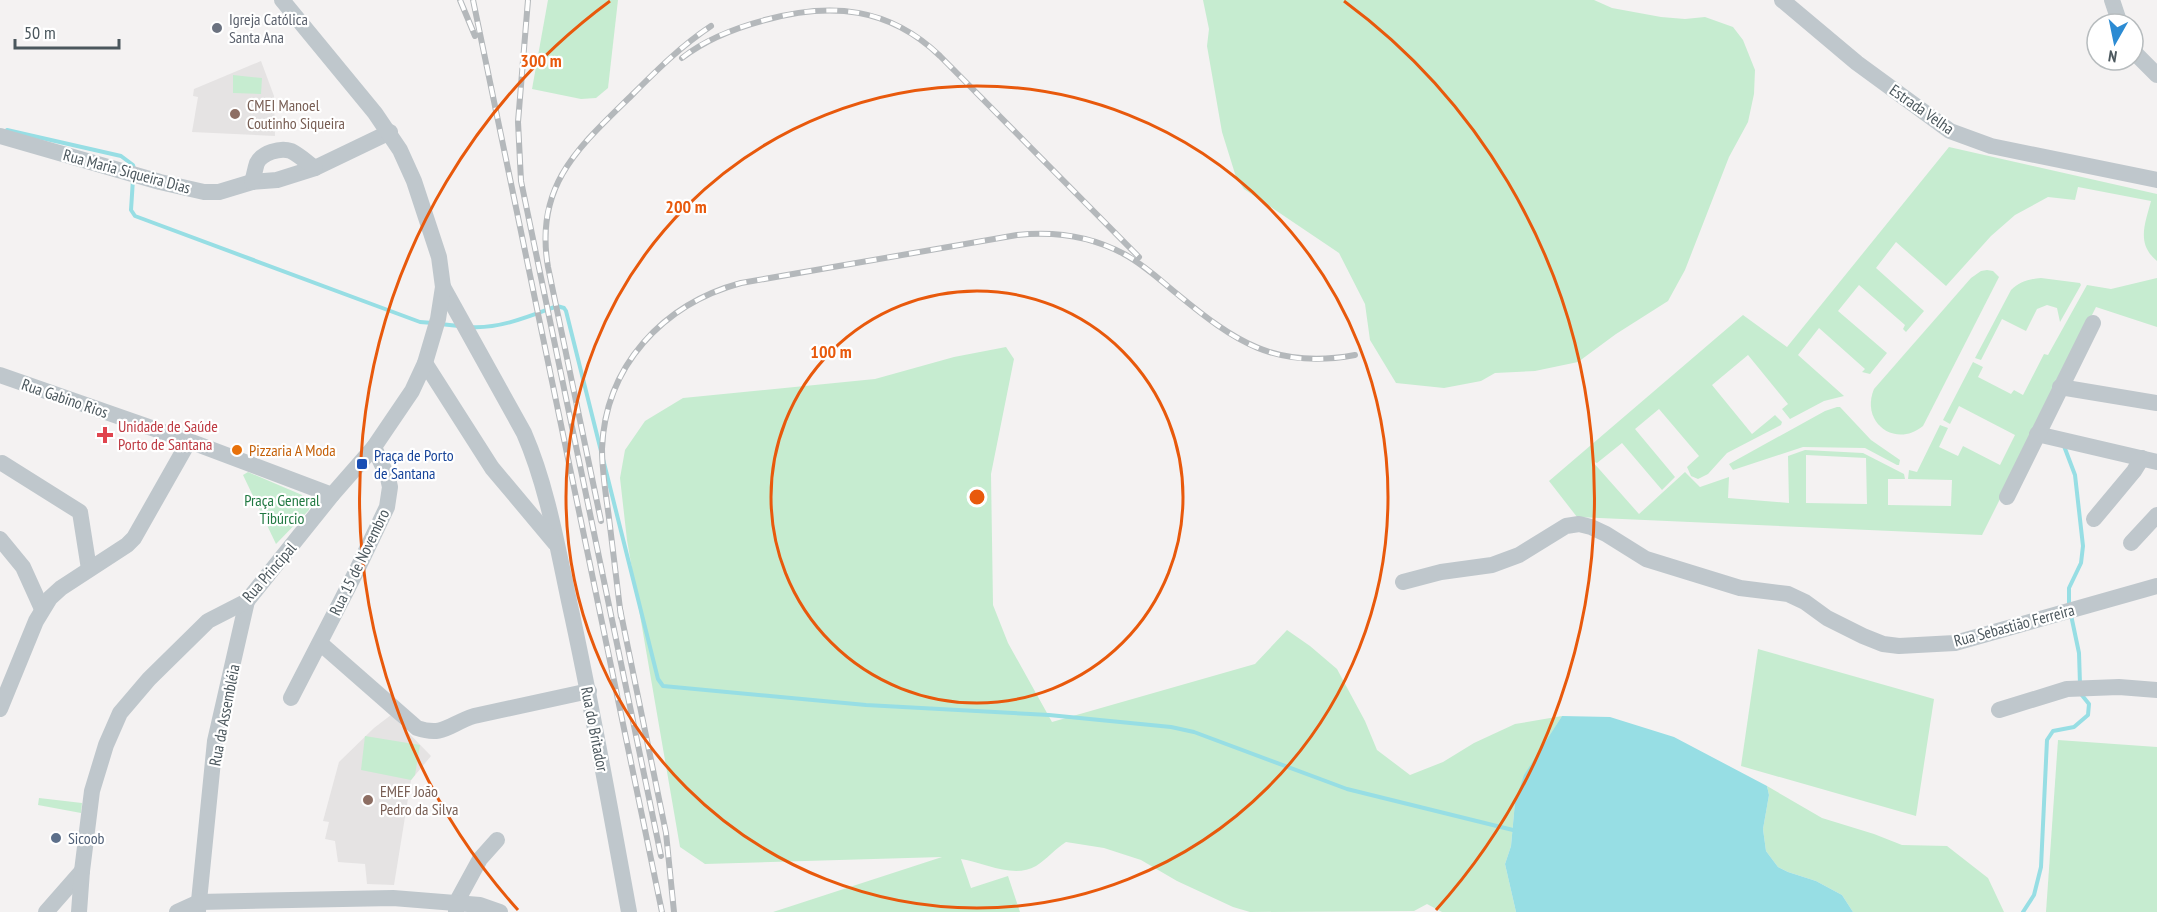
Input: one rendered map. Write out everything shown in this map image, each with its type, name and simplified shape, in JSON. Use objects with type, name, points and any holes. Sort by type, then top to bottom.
[{"type":"street","points":[[282,0],[390,132],[414,181],[439,257],[443,287]]},
{"type":"street","name":"Estrada Velha","points":[[1782,0],[1857,63],[1950,131],[1991,146],[2157,180]]},
{"type":"street","points":[[2145,63],[2157,75]]},
{"type":"street","name":"Rua Maria Siqueira Dias","points":[[0,136],[160,182],[204,192],[219,192],[252,182],[277,180],[315,168],[390,132]]},
{"type":"street","points":[[252,182],[261,157],[283,150],[292,152],[315,168]]},
{"type":"street","name":"Rua Principal","points":[[79,912],[92,790],[106,745],[120,713],[149,679],[208,621],[247,602],[332,495],[374,447],[412,391],[425,363],[433,341],[443,287]]},
{"type":"street","name":"Rua do Britador","points":[[443,287],[534,455],[558,546],[589,691],[629,912]]},
{"type":"street","points":[[2007,497],[2093,323]]},
{"type":"street","name":"Rua do Britador","points":[[425,363],[492,468],[558,546]]},
{"type":"street","name":"Rua Gabino Rios","points":[[0,375],[189,441],[332,495]]},
{"type":"street","points":[[2060,387],[2157,403]]},
{"type":"street","points":[[2037,435],[2149,460]]},
{"type":"street","points":[[0,709],[42,609],[61,588],[134,538],[189,441]]},
{"type":"street","name":"Rua 15 de Novembro","points":[[291,698],[355,574],[390,496],[388,478],[374,447]]},
{"type":"street","points":[[2094,519],[2134,471],[2149,460]]},
{"type":"street","points":[[2,463],[80,512],[89,569]]},
{"type":"street","points":[[2131,543],[2157,515]]},
{"type":"street","name":"Rua Sebastião Ferreira","points":[[1403,582],[1441,572],[1492,565],[1519,555],[1566,526],[1579,524],[1606,534],[1646,559],[1740,588],[1788,594],[1805,602],[1827,618],[1863,636],[1883,644],[1899,646],[1955,643],[2157,586]]},
{"type":"street","points":[[0,539],[23,567],[42,609]]},
{"type":"street","name":"Rua da Assembléia","points":[[198,907],[215,741],[247,602]]},
{"type":"street","points":[[320,643],[417,728],[429,732],[442,731],[474,716],[589,691]]},
{"type":"street","points":[[1999,710],[2067,689],[2120,687],[2157,690]]},
{"type":"street","points":[[456,907],[480,859],[497,840]]},
{"type":"street","points":[[46,912],[82,871]]},
{"type":"street","points":[[177,912],[198,907],[296,905],[393,898],[456,907],[480,905],[500,912]]},
{"type":"shaded area","name":"CMEI Manoel Coutinho Siqueira","points":[[261,61],[274,96],[275,136],[192,132],[198,97],[193,96],[194,89]]},
{"type":"shaded area","name":"EMEF João Pedro da Silva","points":[[391,715],[431,756],[411,780],[394,885],[367,884],[365,864],[338,862],[335,841],[325,839],[329,822],[323,821],[339,762]]},
{"type":"green space","points":[[548,0],[618,0],[608,88],[596,98],[581,99],[532,89]]},
{"type":"green space","points":[[1203,0],[1594,0],[1612,8],[1661,17],[1685,19],[1705,17],[1733,27],[1743,40],[1755,70],[1754,94],[1748,122],[1729,157],[1685,270],[1668,301],[1616,334],[1578,362],[1535,371],[1495,373],[1481,381],[1444,388],[1396,383],[1370,340],[1365,304],[1339,253],[1244,189],[1236,177],[1222,132],[1207,46],[1209,29]]},
{"type":"green space","points":[[233,75],[262,78],[261,94],[233,93]]},
{"type":"green space","points":[[1949,147],[2157,194],[2157,261],[2146,248],[2144,241],[2151,201],[2078,187],[2075,200],[2048,197],[2015,215],[1991,236],[1946,286],[1896,242],[1876,268],[1924,311],[1906,332],[1903,329],[1905,325],[1859,285],[1838,311],[1887,353],[1870,374],[1862,372],[1865,369],[1819,328],[1798,355],[1844,396],[1824,401],[1790,419],[1782,409],[1788,404],[1748,355],[1712,385],[1752,434],[1775,415],[1782,422],[1781,425],[1727,453],[1708,474],[1698,479],[1691,476],[1687,467],[1699,456],[1659,409],[1635,429],[1675,477],[1662,490],[1622,443],[1597,463],[1592,461],[1639,514],[1685,472],[1700,487],[1729,477],[1728,498],[1789,503],[1788,456],[1805,450],[1863,453],[1904,474],[1905,479],[1888,479],[1888,505],[1951,506],[1952,480],[1908,479],[1909,470],[1917,472],[1940,425],[1948,428],[1939,447],[1958,456],[1963,446],[2000,465],[2015,435],[1959,406],[1950,424],[1943,420],[1973,362],[1983,367],[1978,377],[2011,394],[2014,390],[2023,395],[2044,354],[2048,355],[2087,285],[2111,289],[2157,278],[2157,327],[2096,307],[1982,535],[1577,517],[1549,481],[1743,315],[1787,347]],"holes":[[[1806,455],[1866,458],[1867,504],[1806,503]]]},
{"type":"green space","points":[[1987,270],[1993,271],[1999,277],[1923,426],[1902,435],[1883,428],[1876,421],[1872,412],[1871,401],[1874,389],[1971,278]]},
{"type":"green space","points":[[2041,278],[2081,285],[2060,322],[2057,308],[2047,305],[2037,309],[2026,331],[2002,319],[1981,360],[1975,358],[2011,290],[2024,281]]},
{"type":"green space","points":[[1006,347],[1014,359],[991,474],[993,605],[1008,643],[1052,722],[1255,664],[1287,630],[1337,669],[1365,721],[1377,750],[1410,775],[1443,762],[1474,743],[1515,724],[1562,716],[1525,775],[1515,802],[1511,846],[1505,864],[1516,912],[1442,912],[1427,904],[1414,911],[1250,912],[1233,907],[1177,881],[1141,860],[1104,848],[1066,842],[1036,866],[1027,870],[1009,871],[961,859],[971,888],[1008,876],[1020,912],[773,912],[942,857],[705,864],[680,847],[627,540],[620,478],[625,450],[645,421],[683,398],[875,379],[954,357]]},
{"type":"green space","points":[[1840,407],[1871,440],[1900,460],[1899,465],[1865,448],[1803,447],[1733,470],[1729,464],[1825,411]]},
{"type":"green space","name":"Praça General Tibúrcio","points":[[248,472],[302,495],[309,505],[309,510],[276,544],[243,475]]},
{"type":"green space","points":[[1758,649],[1934,699],[1916,816],[1741,766]]},
{"type":"green space","points":[[365,736],[420,745],[415,775],[411,780],[361,770]]},
{"type":"green space","points":[[2058,740],[2157,747],[2157,912],[2046,912]]},
{"type":"green space","points":[[1767,786],[1822,818],[1902,845],[1947,846],[1988,878],[2004,912],[1853,912],[1842,895],[1816,881],[1778,867],[1766,851],[1763,829],[1769,795]]},
{"type":"green space","points":[[39,798],[82,803],[81,813],[38,805]]},
{"type":"water","points":[[1562,716],[1610,717],[1674,737],[1767,786],[1769,795],[1763,829],[1766,851],[1778,867],[1816,881],[1842,895],[1853,912],[1516,912],[1505,864],[1511,846],[1515,802],[1524,775]]},
{"type":"waterway","points":[[7,130],[121,156],[133,165],[134,169]]},
{"type":"waterway","points":[[133,179],[131,210],[135,216],[420,322],[433,323]]},
{"type":"waterway","points":[[470,327],[504,324],[557,306],[566,311],[658,679],[663,686],[866,705],[1049,715],[1171,727],[1194,732],[1347,789],[1517,831]]},
{"type":"waterway","points":[[440,324],[459,326]]},
{"type":"waterway","points":[[2064,446],[2075,475],[2083,546],[2081,563],[2069,588],[2069,607]]},
{"type":"waterway","points":[[2071,615],[2079,653],[2080,684]]},
{"type":"waterway","points":[[2023,912],[2034,895],[2041,867],[2047,740],[2053,731],[2074,727],[2088,715],[2089,704],[2081,694]]},
{"type":"railway","points":[[460,0],[475,36]]},
{"type":"railway","points":[[473,0],[662,912]]},
{"type":"railway","points":[[528,0],[518,122],[521,181],[661,856]]},
{"type":"railway","points":[[682,58],[701,45],[732,31],[789,14],[836,11],[880,18],[921,40],[940,56],[1139,257]]},
{"type":"railway","points":[[601,521],[548,267],[545,238],[548,213],[554,190],[578,151],[660,67],[711,26]]},
{"type":"railway","points":[[621,617],[602,449],[606,419],[614,391],[627,366],[643,343],[664,323],[687,306],[741,283],[1017,235],[1072,236],[1099,243],[1131,258],[1217,325],[1257,348],[1278,355],[1301,358],[1327,359],[1355,355]]},
{"type":"railway","points":[[620,609],[666,833],[674,912]]},
{"type":"place","name":"Igreja Católica Santa Ana","points":[[217,28]]},
{"type":"place","name":"CMEI Manoel Coutinho Siqueira","points":[[235,114]]},
{"type":"place","name":"Unidade de Saúde Porto de Santana","points":[[105,435]]},
{"type":"place","name":"Pizzaria A Moda","points":[[237,450]]},
{"type":"place","name":"Praça de Porto de Santana","points":[[362,464]]},
{"type":"place","name":"EMEF João Pedro da Silva","points":[[368,800]]},
{"type":"place","name":"Sicoob","points":[[56,838]]}]
